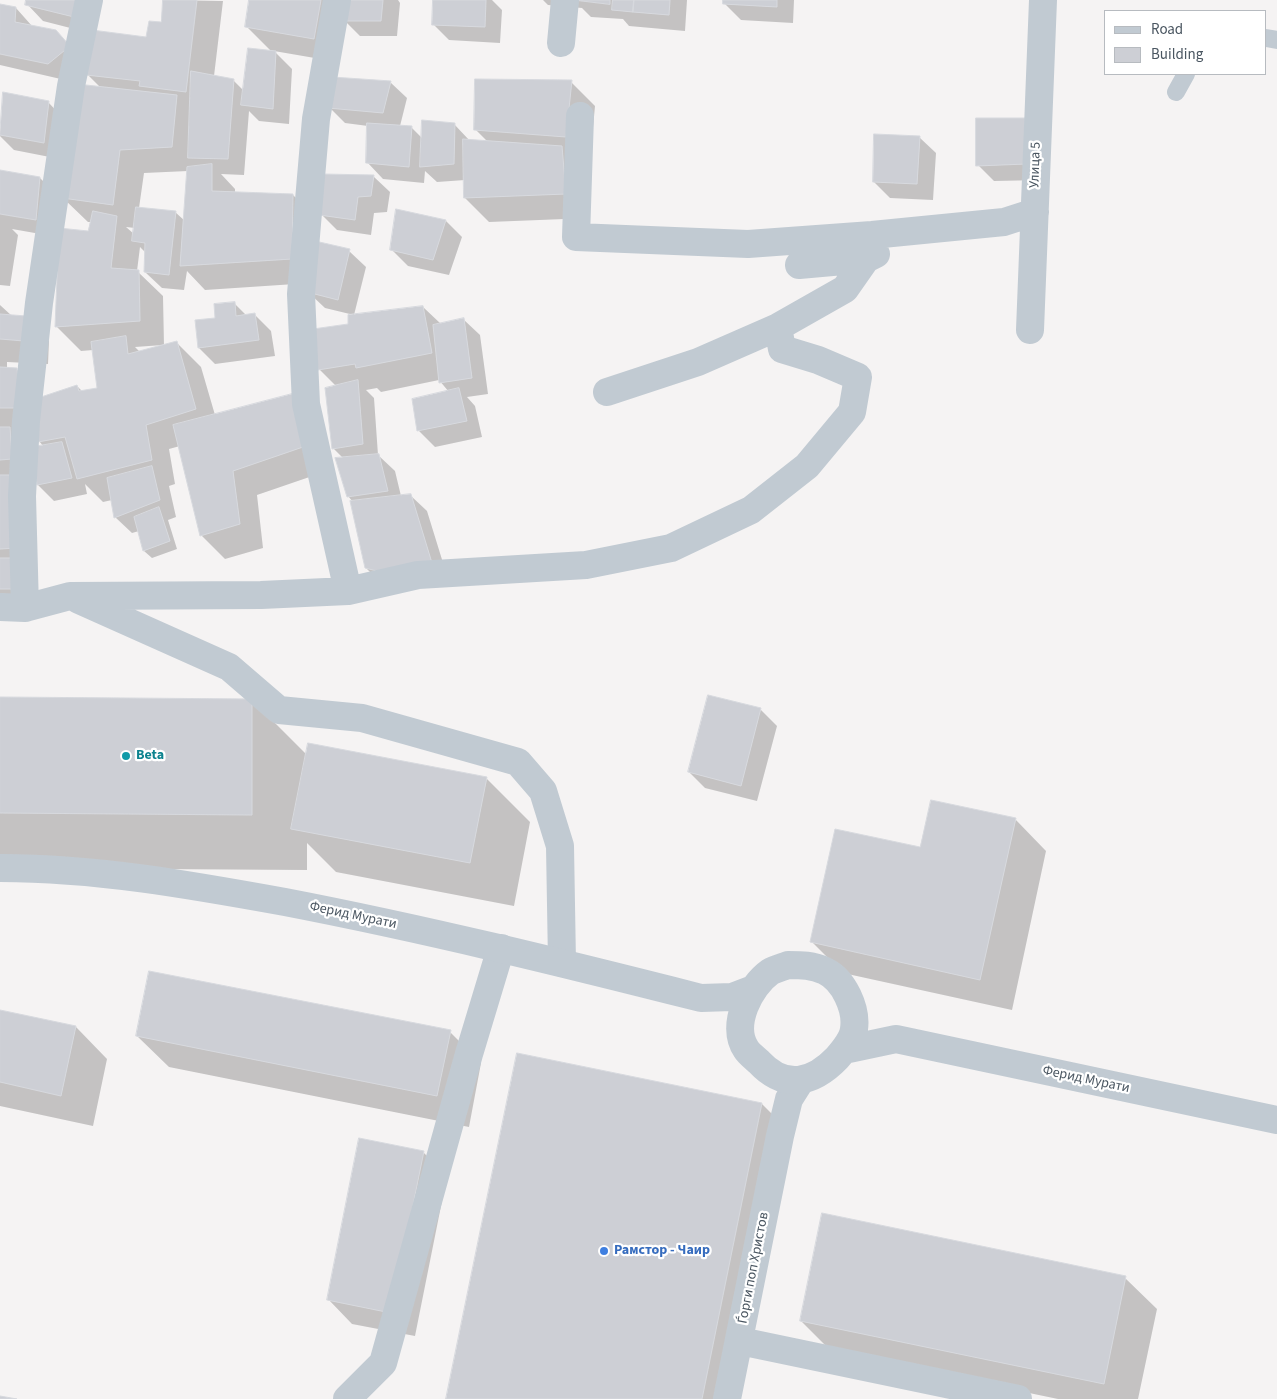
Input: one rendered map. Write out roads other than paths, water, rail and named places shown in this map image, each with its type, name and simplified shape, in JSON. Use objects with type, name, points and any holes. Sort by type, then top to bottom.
[{"type":"street","points":[[89,0],[68,106],[39,303],[26,421],[13,607],[70,596],[261,595],[348,591],[418,575],[586,565],[672,548],[751,510],[807,466],[852,412],[858,377],[818,360],[782,349],[778,326]]},
{"type":"street","points":[[337,0],[316,119],[300,294],[306,404],[348,591]]},
{"type":"street","points":[[561,43],[565,0]]},
{"type":"street","name":"Улица 5","points":[[1030,330],[1043,0]]},
{"type":"street","points":[[580,116],[576,238],[748,244],[1004,222],[1034,212]]},
{"type":"street","points":[[799,265],[866,259],[921,230]]},
{"type":"street","points":[[607,392],[698,362],[778,326],[845,289],[866,259]]},
{"type":"street","points":[[70,596],[229,667],[279,710],[362,718],[518,762],[543,791],[560,846],[562,963]]},
{"type":"street","name":"Ферид Мурати","points":[[0,868],[46,868],[181,883],[321,909],[501,948],[701,998],[732,997],[753,989]]},
{"type":"street","points":[[347,1399],[383,1363],[469,1054],[501,948]]},
{"type":"street","points":[[788,965],[808,965],[827,972],[842,987],[854,1009],[854,1030],[844,1050],[822,1073],[801,1080],[786,1079],[769,1072],[746,1048],[740,1031],[744,1012],[753,989],[771,972],[788,965]]},
{"type":"street","name":"Ферид Мурати","points":[[701,998],[730,1015],[740,1031]]},
{"type":"street","name":"Ферид Мурати","points":[[854,1009],[873,1025],[896,1039],[1277,1120]]},
{"type":"street","name":"Ферид Мурати","points":[[844,1050],[896,1039]]},
{"type":"street","name":"Ѓорги поп Христов","points":[[769,1072],[776,1101],[780,1136]]},
{"type":"street","name":"Ѓорги поп Христов","points":[[727,1399],[780,1136],[789,1099],[801,1080]]},
{"type":"street","points":[[740,1341],[1018,1399]]},
{"type":"lane","points":[[1176,92],[1185,75]]},
{"type":"place","name":"Beta","points":[[126,756]]},
{"type":"place","name":"Рамстор - Чаир","points":[[604,1251]]}]
